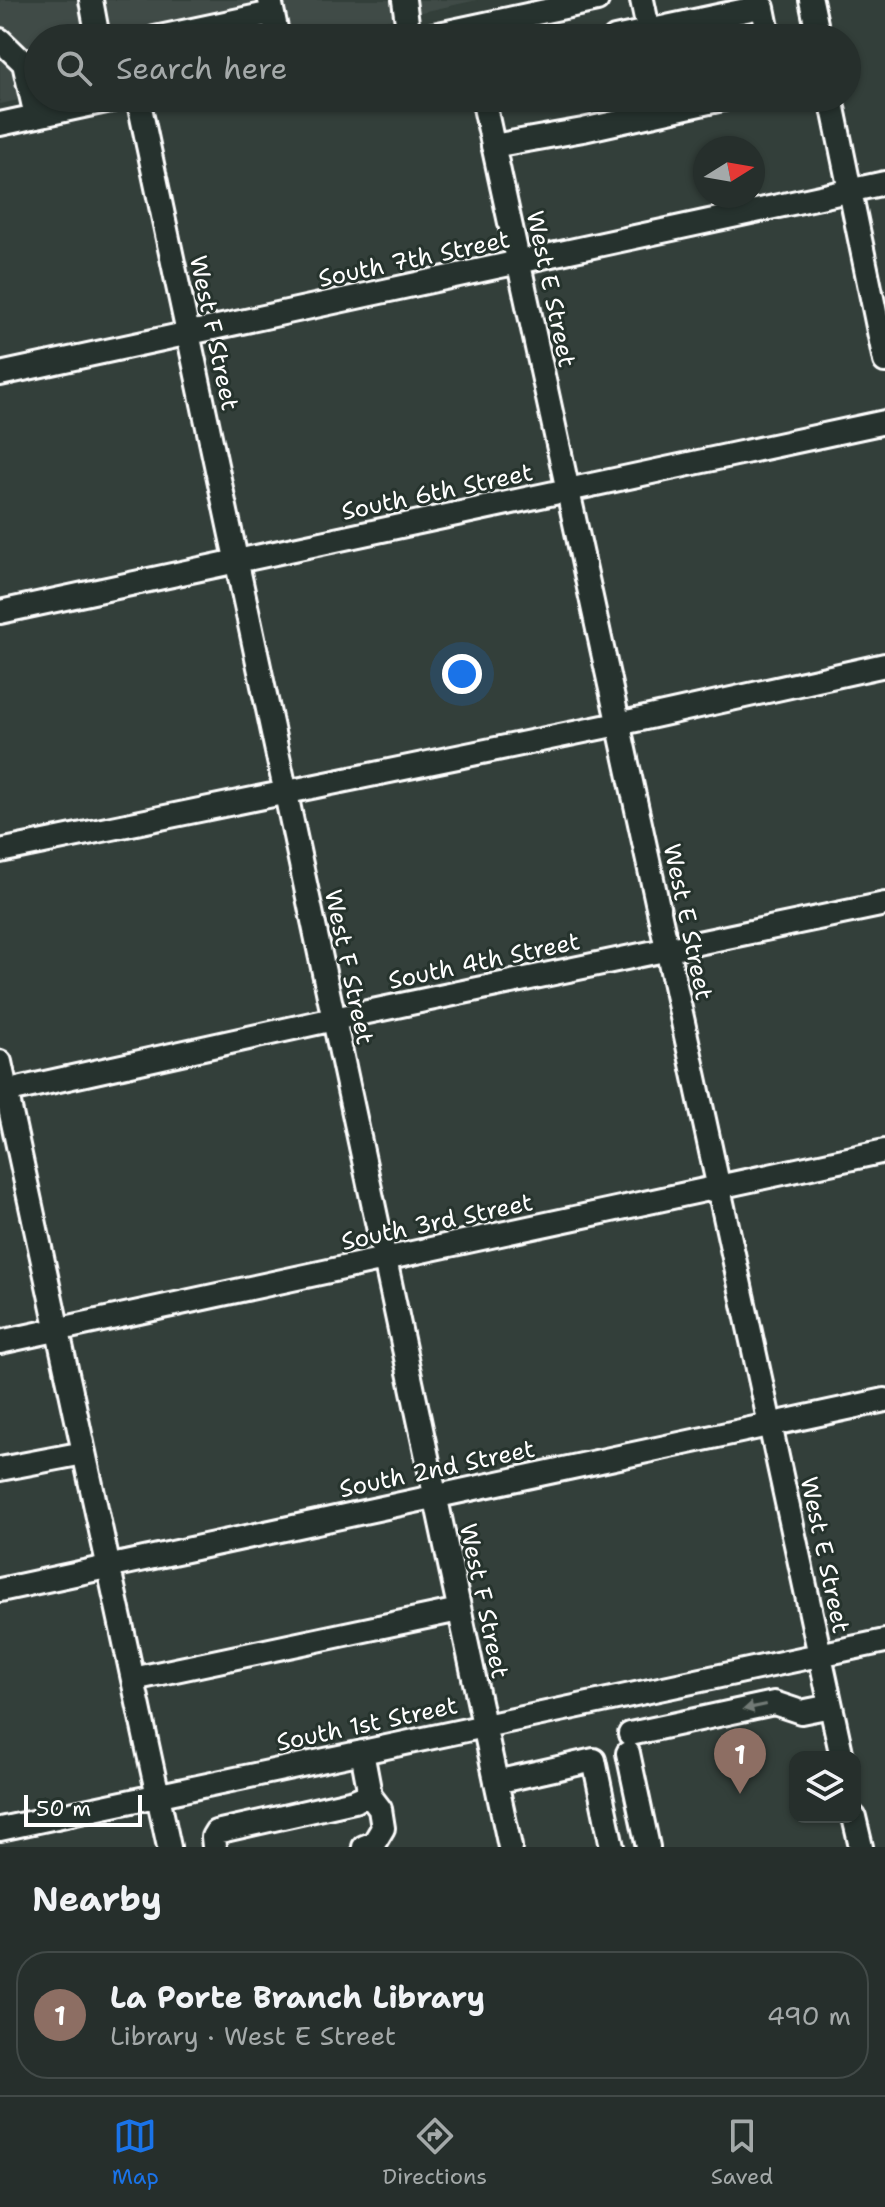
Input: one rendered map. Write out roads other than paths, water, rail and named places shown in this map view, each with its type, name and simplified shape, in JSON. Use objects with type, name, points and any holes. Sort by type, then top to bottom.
[{"type":"street","points":[[91,0],[95,24]]},
{"type":"street","points":[[404,0],[407,24]]},
{"type":"street","points":[[504,24],[597,0]]},
{"type":"street","points":[[642,0],[647,24]]},
{"type":"street","points":[[811,0],[816,24]]},
{"type":"street","points":[[207,24],[271,7]]},
{"type":"street","points":[[690,24],[760,7],[763,8],[766,24]]},
{"type":"street","points":[[0,40],[24,56]]},
{"type":"street","points":[[36,112],[36,116]]},
{"type":"street","points":[[0,124],[55,112]]},
{"type":"street","name":"West F Street","points":[[141,112],[510,1847]]},
{"type":"street","name":"West E Street","points":[[486,112],[841,1751]]},
{"type":"street","points":[[493,146],[664,112]]},
{"type":"street","points":[[834,112],[885,361]]},
{"type":"street","name":"South 7th Street","points":[[0,374],[885,183]]},
{"type":"street","name":"South 6th Street","points":[[0,612],[885,422]]},
{"type":"street","points":[[0,851],[618,724],[885,665]]},
{"type":"street","name":"South 4th Street","points":[[3,1092],[885,904]]},
{"type":"street","points":[[0,1062],[3,1092],[169,1847]]},
{"type":"street","name":"South 3rd Street","points":[[0,1342],[885,1151]]},
{"type":"street","name":"South 2nd Street","points":[[0,1590],[885,1400]]},
{"type":"street","points":[[0,1469],[84,1453]]},
{"type":"street","points":[[133,1679],[459,1610]]},
{"type":"street","name":"South 1st Street","points":[[0,1829],[885,1641]]},
{"type":"street","points":[[622,1697],[648,1847]]},
{"type":"street","points":[[496,1782],[594,1760],[629,1743],[774,1703],[801,1712],[831,1706]]},
{"type":"street","points":[[214,1847],[216,1832],[366,1796],[369,1789],[362,1752]]},
{"type":"street","points":[[594,1760],[612,1847]]},
{"type":"street","points":[[364,1847],[374,1843],[383,1828],[380,1809],[367,1792]]},
{"type":"street","points":[[855,1823],[861,1847]]},
{"type":"place","name":"La Porte Branch Library","points":[[740,1794]]}]
